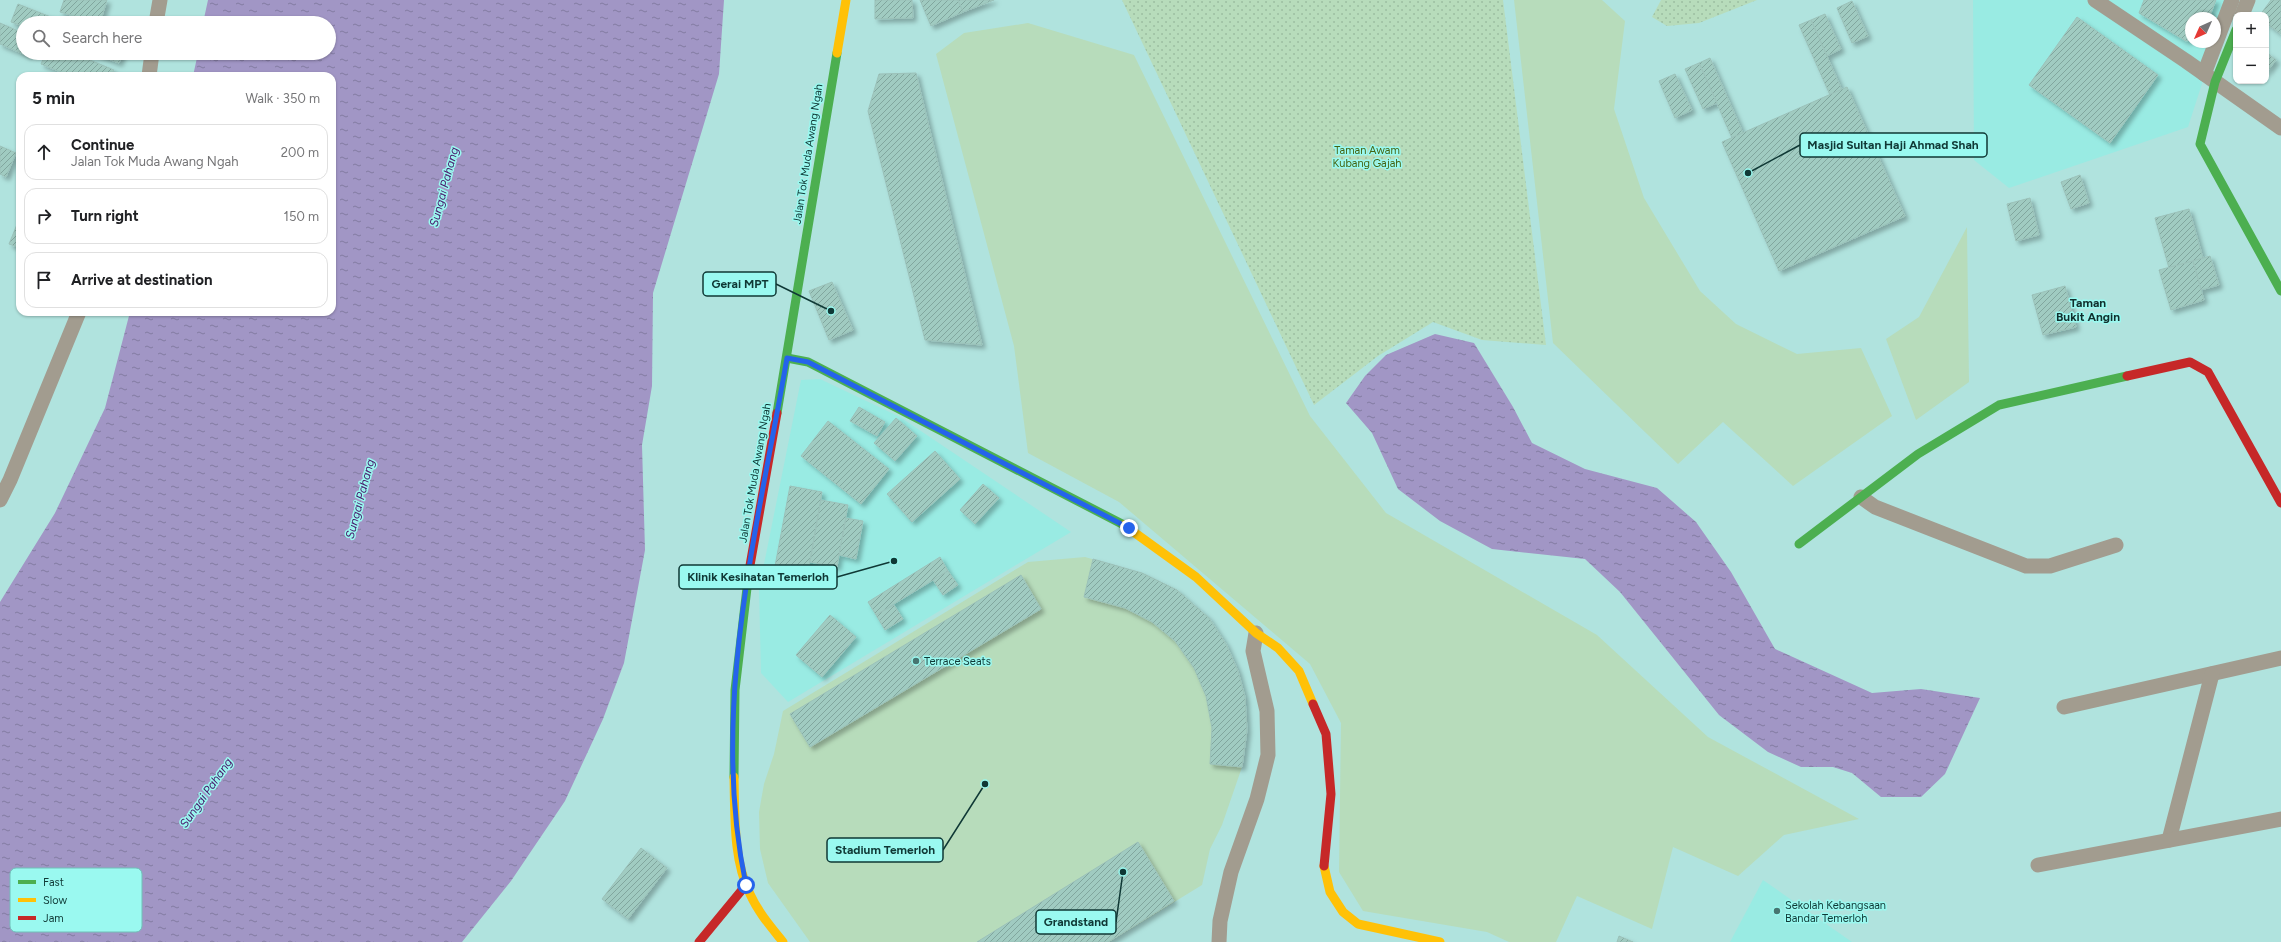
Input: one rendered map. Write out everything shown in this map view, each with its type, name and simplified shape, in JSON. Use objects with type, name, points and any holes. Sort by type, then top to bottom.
[{"type":"street","points":[[157,16],[160,0]]},
{"type":"street","name":"Jalan Tok Muda Awang Ngah","points":[[784,942],[757,907],[746,885],[740,857],[733,779],[735,683],[742,614],[787,358],[846,0]]},
{"type":"street","points":[[2095,0],[2281,128]]},
{"type":"street","points":[[2232,0],[2210,78],[2200,144],[2281,291]]},
{"type":"street","points":[[2243,12],[2248,0]]},
{"type":"street","points":[[2210,78],[2233,36]]},
{"type":"street","points":[[150,72],[151,60]]},
{"type":"street","points":[[0,500],[10,480],[77,316]]},
{"type":"street","points":[[787,358],[808,362],[1129,528],[1196,577],[1256,633],[1278,648],[1299,671],[1326,734],[1331,794],[1324,870],[1330,892],[1343,912],[1358,924],[1440,942]]},
{"type":"street","points":[[1799,544],[1918,454],[1999,405],[2190,362],[2208,372],[2281,503]]},
{"type":"street","points":[[1862,497],[1875,507],[2026,566],[2050,566],[2116,545]]},
{"type":"street","points":[[1219,942],[1220,921],[1231,872],[1257,799],[1268,755],[1267,711],[1253,652],[1256,633]]},
{"type":"street","points":[[2064,707],[2281,658]]},
{"type":"street","points":[[2169,840],[2212,674]]},
{"type":"street","points":[[2038,865],[2281,819]]},
{"type":"street","points":[[699,942],[746,885]]},
{"type":"shaded area","points":[[1973,0],[2229,0],[2221,25],[2221,12],[2185,12],[2185,48],[2214,48],[2188,127],[2009,188],[1974,160]]},
{"type":"shaded area","points":[[820,379],[900,417],[1071,532],[788,702],[761,673],[759,589],[801,380]]},
{"type":"shaded area","name":"Sekolah Kebangsaan Bandar Temerloh","points":[[1763,880],[1852,942],[1730,942]]},
{"type":"green space","name":"Taman Awam Kubang Gajah","points":[[1122,0],[1503,0],[1546,345],[1482,340],[1433,322],[1378,356],[1314,405]]},
{"type":"green space","points":[[1514,0],[1602,0],[1625,21],[1614,109],[1644,198],[1700,291],[1736,324],[1797,354],[1861,348],[1892,416],[1793,486],[1723,422],[1678,464],[1553,343]]},
{"type":"green space","points":[[1661,0],[1757,0],[1699,23],[1667,26],[1652,17]]},
{"type":"green space","points":[[1028,23],[1134,55],[1310,416],[1386,513],[1597,635],[1708,737],[1859,819],[1784,835],[1738,876],[1673,847],[1652,929],[1577,896],[1556,942],[1509,942],[1487,932],[1363,911],[1339,872],[1341,723],[1310,664],[1119,502],[1028,453],[1014,346],[936,54],[964,33]]},
{"type":"green space","points":[[1967,227],[1969,382],[1916,420],[1886,339],[1919,317]]},
{"type":"green space","points":[[1085,557],[1142,573],[1177,590],[1209,618],[1226,644],[1238,671],[1245,697],[1247,730],[1242,767],[1222,825],[1210,849],[1202,885],[1109,942],[810,942],[768,883],[760,849],[759,812],[764,784],[774,754],[783,711],[1028,562]]},
{"type":"water","name":"Sungai Pahang","points":[[208,0],[724,0],[719,74],[653,293],[652,386],[642,445],[645,550],[624,663],[603,719],[565,801],[511,881],[462,942],[0,942],[0,602],[55,513],[105,408],[129,316],[336,316],[336,72],[194,72],[196,60],[336,60],[336,16],[205,16]]},
{"type":"water","points":[[1435,334],[1474,343],[1513,407],[1532,443],[1585,469],[1657,488],[1696,522],[1731,572],[1775,649],[1872,693],[1921,689],[1980,698],[1945,774],[1921,797],[1881,797],[1852,773],[1833,767],[1801,767],[1768,752],[1719,715],[1620,592],[1585,559],[1492,549],[1440,521],[1398,489],[1372,433],[1346,403],[1365,376],[1386,355]]},
{"type":"building","points":[[64,0],[107,0],[102,16],[75,16],[60,12]]},
{"type":"building","points":[[875,0],[912,0],[913,18],[875,19]]},
{"type":"building","points":[[920,0],[958,0],[963,12],[931,26]]},
{"type":"building","points":[[958,0],[994,0],[963,12]]},
{"type":"building","points":[[2144,0],[2216,0],[2211,12],[2185,12],[2185,40],[2139,13]]},
{"type":"building","points":[[2271,0],[2281,0],[2281,34],[2269,25],[2269,12],[2262,12]]},
{"type":"building","points":[[1852,1],[1868,36],[1852,43],[1837,8]]},
{"type":"building","points":[[18,4],[48,16],[16,16],[16,24],[11,22]]},
{"type":"building","points":[[1825,14],[1841,49],[1827,56],[1811,20]]},
{"type":"building","points":[[2077,17],[2158,75],[2110,143],[2029,85]]},
{"type":"building","points":[[1811,20],[1842,90],[1830,95],[1799,25]]},
{"type":"building","points":[[0,23],[16,30],[16,51],[0,44]]},
{"type":"building","points":[[2269,54],[2276,60],[2269,69]]},
{"type":"building","points":[[1710,58],[1743,133],[1732,138],[1699,63]]},
{"type":"building","points":[[43,60],[90,60],[114,70],[113,72],[61,72],[41,64]]},
{"type":"building","points":[[111,60],[120,60],[119,63]]},
{"type":"building","points":[[1699,63],[1717,103],[1703,109],[1685,69]]},
{"type":"building","points":[[916,73],[982,345],[925,340],[868,111],[879,74]]},
{"type":"building","points":[[1675,74],[1692,110],[1675,118],[1659,81]]},
{"type":"building","points":[[1847,87],[1905,216],[1779,271],[1722,142]]},
{"type":"building","points":[[0,146],[16,153],[6,177],[0,174]]},
{"type":"building","points":[[2080,175],[2089,203],[2071,209],[2061,182]]},
{"type":"building","points":[[2030,198],[2039,235],[2016,241],[2007,204]]},
{"type":"building","points":[[2189,209],[2203,258],[2169,268],[2155,218]]},
{"type":"building","points":[[16,227],[16,247],[9,244]]},
{"type":"building","points":[[2210,256],[2219,285],[2201,290],[2193,261]]},
{"type":"building","points":[[2193,261],[2204,300],[2171,310],[2159,270]]},
{"type":"building","points":[[832,282],[853,330],[829,340],[809,291]]},
{"type":"building","points":[[2065,286],[2076,327],[2043,335],[2032,295]]},
{"type":"building","points":[[859,407],[885,422],[877,436],[850,421]]},
{"type":"building","points":[[896,418],[917,436],[895,461],[874,443]]},
{"type":"building","points":[[828,421],[889,469],[861,504],[801,456]]},
{"type":"building","points":[[935,451],[960,479],[912,522],[887,494]]},
{"type":"building","points":[[983,484],[999,498],[975,524],[960,510]]},
{"type":"building","points":[[790,486],[822,492],[808,572],[775,566]]},
{"type":"building","points":[[821,500],[848,505],[837,567],[810,562]]},
{"type":"building","points":[[846,518],[863,521],[856,559],[839,555]]},
{"type":"building","points":[[940,557],[948,571],[876,615],[868,602]]},
{"type":"building","points":[[1093,559],[1142,573],[1177,590],[1209,618],[1226,644],[1238,671],[1245,697],[1247,730],[1242,767],[1210,764],[1212,728],[1206,696],[1194,668],[1175,641],[1152,622],[1125,608],[1084,597]]},
{"type":"building","points":[[948,571],[958,585],[943,595],[933,580]]},
{"type":"building","name":"Terrace Seats","points":[[1021,575],[1041,609],[810,747],[790,714]]},
{"type":"building","points":[[894,605],[903,619],[885,630],[876,615]]},
{"type":"building","points":[[830,615],[856,637],[822,677],[796,655]]},
{"type":"building","points":[[1138,842],[1174,901],[1108,942],[977,942]]},
{"type":"building","points":[[641,848],[667,868],[628,919],[602,899]]},
{"type":"building","points":[[1619,936],[1633,942],[1617,942]]},
{"type":"traffic: fast","points":[[2233,37],[2215,82],[2200,144],[2281,291]]},
{"type":"traffic: fast","points":[[777,413],[837,53]]},
{"type":"traffic: fast","points":[[787,358],[808,362],[1124,525]]},
{"type":"traffic: fast","points":[[1799,544],[1918,454],[1999,405],[2127,376]]},
{"type":"traffic: fast","points":[[734,777],[735,690],[749,571]]},
{"type":"traffic: slow","points":[[837,53],[846,0]]},
{"type":"traffic: slow","points":[[1124,525],[1196,577],[1256,633],[1278,648],[1299,671],[1313,704]]},
{"type":"traffic: slow","points":[[734,777],[736,837],[740,867],[744,881],[757,907],[783,942]]},
{"type":"traffic: slow","points":[[1324,866],[1330,892],[1343,912],[1358,924],[1440,942]]},
{"type":"traffic: jam","points":[[2127,376],[2190,362],[2208,372],[2281,503]]},
{"type":"traffic: jam","points":[[749,571],[777,413]]},
{"type":"traffic: jam","points":[[1313,704],[1326,734],[1331,794],[1324,866]]},
{"type":"traffic: jam","points":[[699,942],[746,885]]},
{"type":"place","name":"Masjid Sultan Haji Ahmad Shah","points":[[1748,173]]},
{"type":"place","name":"Gerai MPT","points":[[831,311]]},
{"type":"place","name":"Klinik Kesihatan Temerloh","points":[[894,561]]},
{"type":"place","name":"Terrace Seats","points":[[916,661]]},
{"type":"place","name":"Stadium Temerloh","points":[[985,784]]},
{"type":"place","name":"Grandstand","points":[[1123,872]]},
{"type":"place","name":"Sekolah Kebangsaan Bandar Temerloh","points":[[1777,911]]},
{"type":"district","name":"Taman Bukit Angin","points":[[2088,310]]},
{"type":"route","points":[[746,885],[740,857],[733,779],[735,683],[742,614],[787,358],[808,362],[1006,463],[1129,528]]}]
